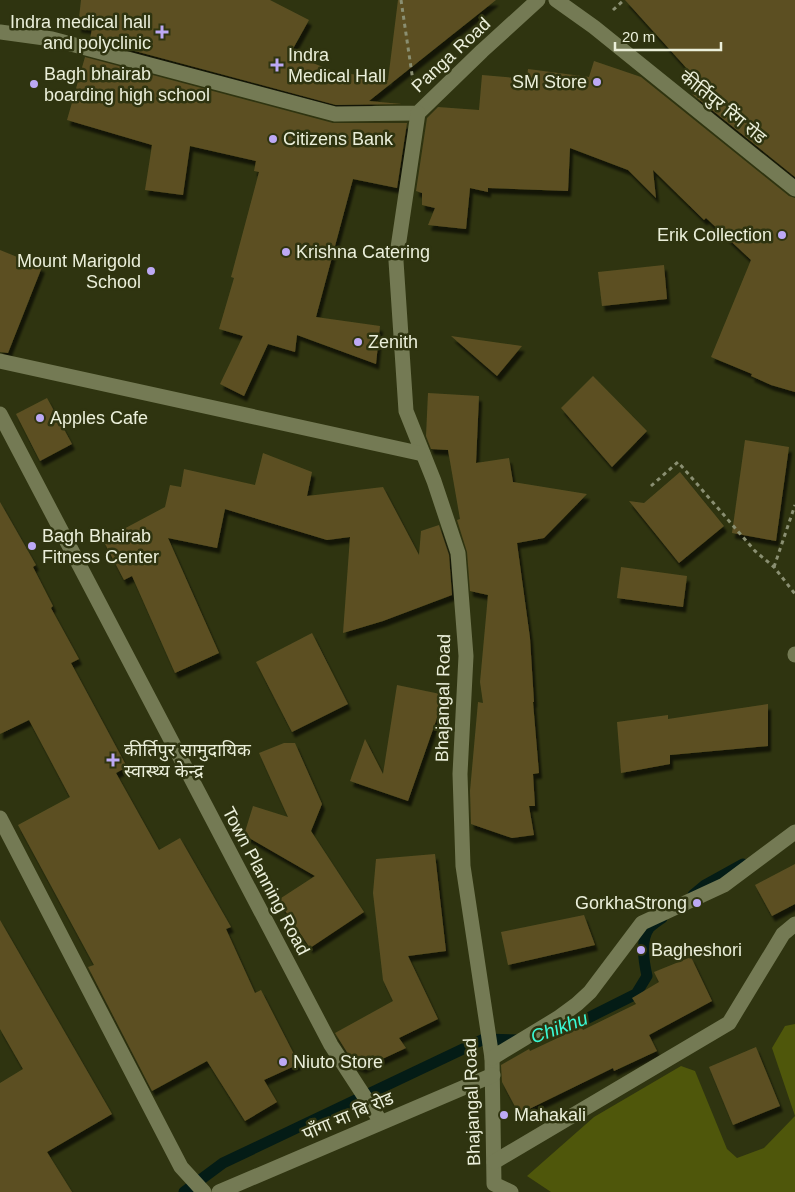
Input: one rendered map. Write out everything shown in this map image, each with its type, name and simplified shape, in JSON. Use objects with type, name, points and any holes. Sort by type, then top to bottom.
[{"type":"street","name":"Panga Road","points":[[0,32],[52,39],[335,114],[418,113],[538,0]]},
{"type":"street","name":"कीर्तिपुर रिंग रोड","points":[[556,0],[594,27],[795,190]]},
{"type":"street","name":"Bhajangal Road","points":[[418,113],[396,261],[406,411],[434,481],[458,553],[466,656],[460,774],[463,866],[494,1074],[494,1184],[511,1192]]},
{"type":"street","points":[[0,361],[423,454]]},
{"type":"street","name":"Town Planning Road","points":[[0,414],[331,1045],[380,1122]]},
{"type":"street","points":[[0,818],[181,1167],[204,1192]]},
{"type":"street","points":[[492,1058],[558,1018],[577,1004],[590,992],[642,923],[724,885],[795,832]]},
{"type":"street","points":[[494,1162],[729,1023],[782,934],[795,924]]},
{"type":"street","name":"पाँगा मा बि रोड","points":[[219,1192],[494,1074]]},
{"type":"path","points":[[401,0],[418,113]]},
{"type":"path","points":[[651,486],[678,462],[755,551],[774,567],[795,594]]},
{"type":"path","points":[[774,567],[795,505]]},
{"type":"green space","points":[[795,1024],[795,1116],[772,1048],[785,1026]]},
{"type":"green space","points":[[681,1066],[695,1071],[727,1149],[737,1158],[764,1148],[795,1116],[795,1192],[551,1192],[527,1176],[594,1117]]},
{"type":"building","points":[[81,0],[270,0],[309,20],[290,54],[333,71],[388,80],[398,0],[496,0],[369,101],[402,104],[336,105],[90,39],[92,29],[78,27]]},
{"type":"building","points":[[625,0],[795,0],[795,177],[692,94],[718,103]]},
{"type":"building","points":[[85,57],[333,123],[407,123],[397,188],[353,179],[316,317],[380,326],[376,364],[297,335],[295,352],[268,344],[244,396],[220,384],[243,336],[219,329],[234,278],[231,277],[259,172],[254,171],[256,161],[190,146],[183,195],[145,190],[152,145],[67,120]]},
{"type":"building","points":[[594,61],[641,77],[789,196],[795,198],[795,392],[771,385],[751,376],[752,374],[711,357],[751,260],[706,218],[704,220],[653,170],[656,198],[628,170],[570,148],[568,191],[488,188],[488,192],[470,188],[466,229],[428,225],[435,208],[422,205],[422,193],[416,191],[427,118],[438,107],[479,110],[482,75],[527,79],[528,69],[589,77]]},
{"type":"building","points":[[0,250],[42,267],[8,353],[0,352]]},
{"type":"building","points":[[664,265],[667,299],[602,306],[598,272]]},
{"type":"building","points":[[451,336],[522,346],[497,376]]},
{"type":"building","points":[[593,376],[647,431],[612,467],[561,408]]},
{"type":"building","points":[[428,393],[479,396],[476,463],[509,458],[513,482],[587,494],[544,538],[517,543],[530,638],[539,773],[533,774],[535,806],[529,806],[534,835],[512,838],[471,824],[470,791],[478,702],[483,703],[480,682],[488,595],[470,591],[467,552],[457,520],[460,519],[448,450],[431,449],[426,436]]},
{"type":"building","points":[[47,398],[72,444],[40,461],[16,414]]},
{"type":"building","points":[[745,440],[789,447],[776,541],[732,533]]},
{"type":"building","points":[[263,453],[312,472],[307,496],[383,487],[419,555],[421,531],[439,525],[449,555],[452,595],[383,621],[343,633],[350,537],[327,540],[225,509],[217,548],[168,538],[219,653],[175,673],[132,576],[124,580],[103,540],[165,507],[170,485],[181,487],[184,469],[255,485]]},
{"type":"building","points":[[680,472],[724,526],[679,563],[629,501],[644,503]]},
{"type":"building","points":[[0,502],[36,565],[33,567],[53,606],[51,608],[79,659],[71,663],[127,767],[116,773],[159,850],[180,838],[231,927],[226,929],[255,993],[261,990],[299,1064],[264,1080],[277,1102],[245,1121],[207,1061],[152,1091],[88,967],[94,965],[18,825],[70,797],[29,720],[0,734]]},
{"type":"building","points":[[621,567],[687,576],[683,607],[617,598]]},
{"type":"building","points":[[312,633],[348,704],[292,732],[256,662]]},
{"type":"building","points":[[397,685],[445,695],[408,801],[350,781],[365,739],[383,774]]},
{"type":"building","points":[[768,704],[768,746],[670,755],[670,764],[621,773],[617,722],[668,715],[668,719]]},
{"type":"building","points":[[284,743],[295,743],[322,804],[311,831],[364,912],[310,948],[278,900],[315,876],[244,835],[253,806],[288,817],[259,753]]},
{"type":"building","points":[[435,854],[446,951],[408,956],[438,1019],[399,1038],[406,1048],[363,1068],[355,1065],[335,1033],[393,1001],[383,980],[373,893],[376,859]]},
{"type":"building","points":[[795,864],[795,904],[772,916],[755,885]]},
{"type":"building","points":[[584,915],[595,945],[508,965],[501,932]]},
{"type":"building","points":[[0,920],[112,1114],[47,1152],[72,1192],[0,1192],[0,1083],[23,1069],[0,1029]]},
{"type":"building","points":[[691,957],[712,1001],[649,1035],[657,1051],[614,1071],[613,1068],[519,1114],[502,1082],[501,1065],[529,1049],[530,1051],[581,1027],[583,1030],[636,1004],[632,998],[659,982],[654,972]]},
{"type":"building","points":[[756,1047],[780,1106],[733,1125],[709,1067]]},
{"type":"waterway","name":"Chikhu","points":[[693,895],[705,885],[743,864]]},
{"type":"waterway","name":"Chikhu","points":[[184,1192],[223,1163],[484,1039],[520,1040],[541,1036],[572,1026],[636,994],[647,976],[644,952],[646,933],[649,928],[662,918]]},
{"type":"place","name":"Indra medical hall and polyclinic","points":[[162,32]]},
{"type":"place","name":"Indra Medical Hall","points":[[277,65]]},
{"type":"place","name":"SM Store","points":[[597,82]]},
{"type":"place","name":"Bagh bhairab boarding high school","points":[[34,84]]},
{"type":"place","name":"Citizens Bank","points":[[273,139]]},
{"type":"place","name":"Erik Collection","points":[[782,235]]},
{"type":"place","name":"Krishna Catering","points":[[286,252]]},
{"type":"place","name":"Mount Marigold School","points":[[151,271]]},
{"type":"place","name":"Zenith","points":[[358,342]]},
{"type":"place","name":"Apples Cafe","points":[[40,418]]},
{"type":"place","name":"Bagh Bhairab Fitness Center","points":[[32,546]]},
{"type":"place","name":"कीर्तिपुर सामुदायिक स्वास्थ्य केन्द्र","points":[[113,760]]},
{"type":"place","name":"GorkhaStrong","points":[[697,903]]},
{"type":"place","name":"Bagheshori","points":[[641,950]]},
{"type":"place","name":"Niuto Store","points":[[283,1062]]},
{"type":"place","name":"Mahakali","points":[[504,1115]]}]
